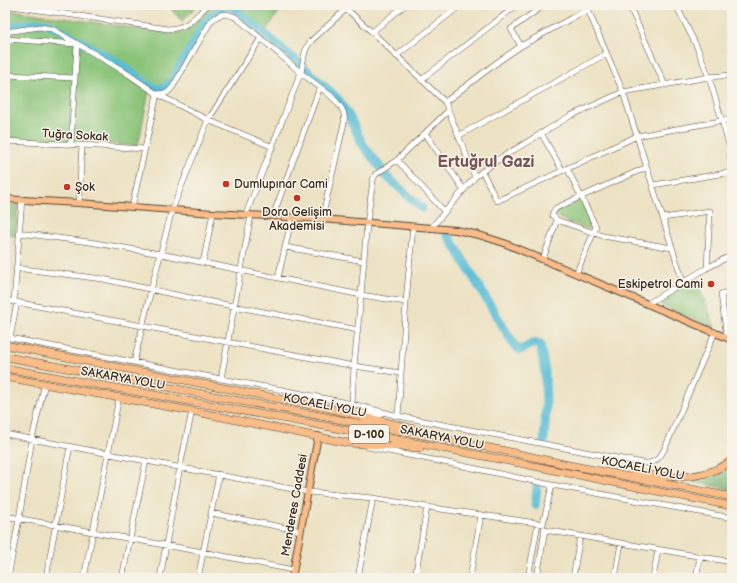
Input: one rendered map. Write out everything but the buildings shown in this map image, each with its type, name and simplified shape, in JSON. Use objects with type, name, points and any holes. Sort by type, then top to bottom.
[{"type":"highway","points":[[6,346],[338,411],[500,450]]},
{"type":"highway","name":"KOCAELİ YOLU","points":[[7,357],[500,450],[732,497]]},
{"type":"highway","name":"SAKARYA YOLU","points":[[5,368],[287,418],[732,506]]},
{"type":"highway","points":[[7,377],[192,411],[348,443],[454,450]]},
{"type":"highway","points":[[564,464],[660,477],[687,477],[716,470],[728,464],[732,460]]},
{"type":"highway","points":[[653,491],[732,510]]},
{"type":"main road","points":[[5,199],[367,222],[456,230],[504,243],[730,339]]},
{"type":"main road","name":"Menderes Caddesi","points":[[292,578],[318,436]]},
{"type":"street","points":[[5,5],[168,29],[175,29],[186,24],[208,5]]},
{"type":"street","points":[[372,32],[405,5]]},
{"type":"street","points":[[396,56],[461,5]]},
{"type":"street","points":[[422,80],[517,5]]},
{"type":"street","points":[[521,46],[511,29],[544,5]]},
{"type":"street","points":[[629,5],[665,85]]},
{"type":"street","points":[[676,5],[697,46],[709,77],[731,148],[732,184]]},
{"type":"street","points":[[221,380],[241,270],[248,215],[301,72],[307,46],[346,7],[445,102],[475,177]]},
{"type":"street","points":[[445,102],[521,46],[587,7],[623,92],[683,282]]},
{"type":"street","points":[[157,94],[167,92],[172,88],[211,21],[217,16],[223,14],[237,18],[334,98],[344,112],[345,120],[322,219]]},
{"type":"street","points":[[5,32],[31,27],[45,27],[52,29],[122,70],[157,94],[208,120],[273,147]]},
{"type":"street","points":[[134,362],[172,210],[208,120],[261,38]]},
{"type":"street","points":[[5,39],[77,44]]},
{"type":"street","points":[[71,144],[77,44]]},
{"type":"street","points":[[458,136],[606,54]]},
{"type":"street","points":[[5,75],[75,78]]},
{"type":"street","points":[[431,228],[475,177],[482,171],[570,116],[609,97],[623,92],[709,77],[732,75]]},
{"type":"street","points":[[273,216],[320,87]]},
{"type":"street","points":[[132,207],[157,94]]},
{"type":"street","points":[[352,404],[367,222],[375,175],[397,160],[448,111]]},
{"type":"street","points":[[482,171],[497,201],[637,136],[732,119]]},
{"type":"street","points":[[425,133],[464,190]]},
{"type":"street","points":[[541,133],[581,197],[595,226],[576,274]]},
{"type":"street","name":"Tuğra Sokak","points":[[5,142],[71,144],[145,149]]},
{"type":"street","points":[[79,203],[82,145]]},
{"type":"street","points":[[397,160],[445,212]]},
{"type":"street","points":[[647,167],[554,210],[552,215],[557,220],[603,236],[672,248]]},
{"type":"street","points":[[653,185],[732,172]]},
{"type":"street","points":[[22,199],[16,268],[15,301],[10,338],[221,380],[283,390],[352,404],[398,416],[643,463],[650,463],[656,461],[665,448],[715,332]]},
{"type":"street","points":[[663,218],[710,210],[707,268]]},
{"type":"street","points":[[203,263],[213,213]]},
{"type":"street","points":[[278,278],[292,217]]},
{"type":"street","points":[[543,259],[557,220]]},
{"type":"street","points":[[398,416],[413,226]]},
{"type":"street","points":[[19,233],[83,241],[161,254],[361,295],[406,302]]},
{"type":"street","points":[[285,247],[364,261]]},
{"type":"street","points":[[647,304],[707,268],[732,255]]},
{"type":"street","points":[[16,268],[88,277],[358,330]]},
{"type":"street","points":[[730,339],[721,294],[732,291]]},
{"type":"street","points":[[5,300],[354,366],[401,373]]},
{"type":"street","points":[[8,578],[32,439],[44,383]]},
{"type":"street","points":[[84,578],[119,397]]},
{"type":"street","points":[[160,578],[180,467],[192,411]]},
{"type":"street","points":[[338,411],[398,416]]},
{"type":"street","points":[[5,434],[308,492],[373,498],[427,508],[540,524],[545,530],[732,562]]},
{"type":"street","points":[[348,443],[552,485],[732,518]]},
{"type":"street","points":[[46,578],[70,446]]},
{"type":"street","points":[[122,578],[146,461]]},
{"type":"street","points":[[198,578],[219,474]]},
{"type":"street","points":[[528,578],[540,524],[552,485]]},
{"type":"street","points":[[358,578],[373,498]]},
{"type":"street","points":[[415,578],[427,508]]},
{"type":"street","points":[[211,513],[301,531]]},
{"type":"street","points":[[470,578],[481,515]]},
{"type":"street","points":[[5,516],[293,570]]},
{"type":"street","points":[[537,578],[545,530]]},
{"type":"street","points":[[573,578],[580,536]]},
{"type":"street","points":[[615,578],[621,543]]},
{"type":"street","points":[[653,578],[658,550]]},
{"type":"street","points":[[5,556],[12,557]]},
{"type":"street","points":[[696,578],[700,556]]},
{"type":"green space","points":[[177,5],[198,5],[182,21],[172,10]]},
{"type":"green space","points":[[214,5],[284,5],[264,33],[231,6],[224,7],[213,14],[205,23],[173,79],[166,87],[161,89],[150,86],[138,146],[81,141],[5,138],[5,33],[9,10],[174,33],[182,32],[190,28]]},
{"type":"green space","points":[[580,200],[592,225],[588,229],[559,218],[556,215],[556,211]]},
{"type":"green space","points":[[5,204],[18,205],[15,236],[5,235]]},
{"type":"green space","points":[[696,279],[715,327],[661,304],[664,297]]},
{"type":"green space","points":[[732,463],[732,490],[683,480],[700,477]]},
{"type":"waterway","points":[[6,28],[34,23],[50,24],[123,66],[150,86],[158,89],[165,88],[173,79],[207,20],[220,9],[231,6],[299,63],[338,99],[349,116],[363,145],[380,167]]},
{"type":"waterway","points":[[384,174],[422,208]]},
{"type":"waterway","points":[[447,233],[514,345],[520,350],[531,344],[540,344],[545,372],[546,406],[544,442]]},
{"type":"waterway","points":[[535,505],[537,487]]},
{"type":"place","name":"Dumlupınar Cami","points":[[226,184]]},
{"type":"place","name":"Şok","points":[[67,187]]},
{"type":"place","name":"Dora Gelişim Akademisi","points":[[297,198]]},
{"type":"place","name":"Eskipetrol Cami","points":[[711,284]]},
{"type":"district","name":"Ertuğrul Gazi","points":[[486,161]]}]
